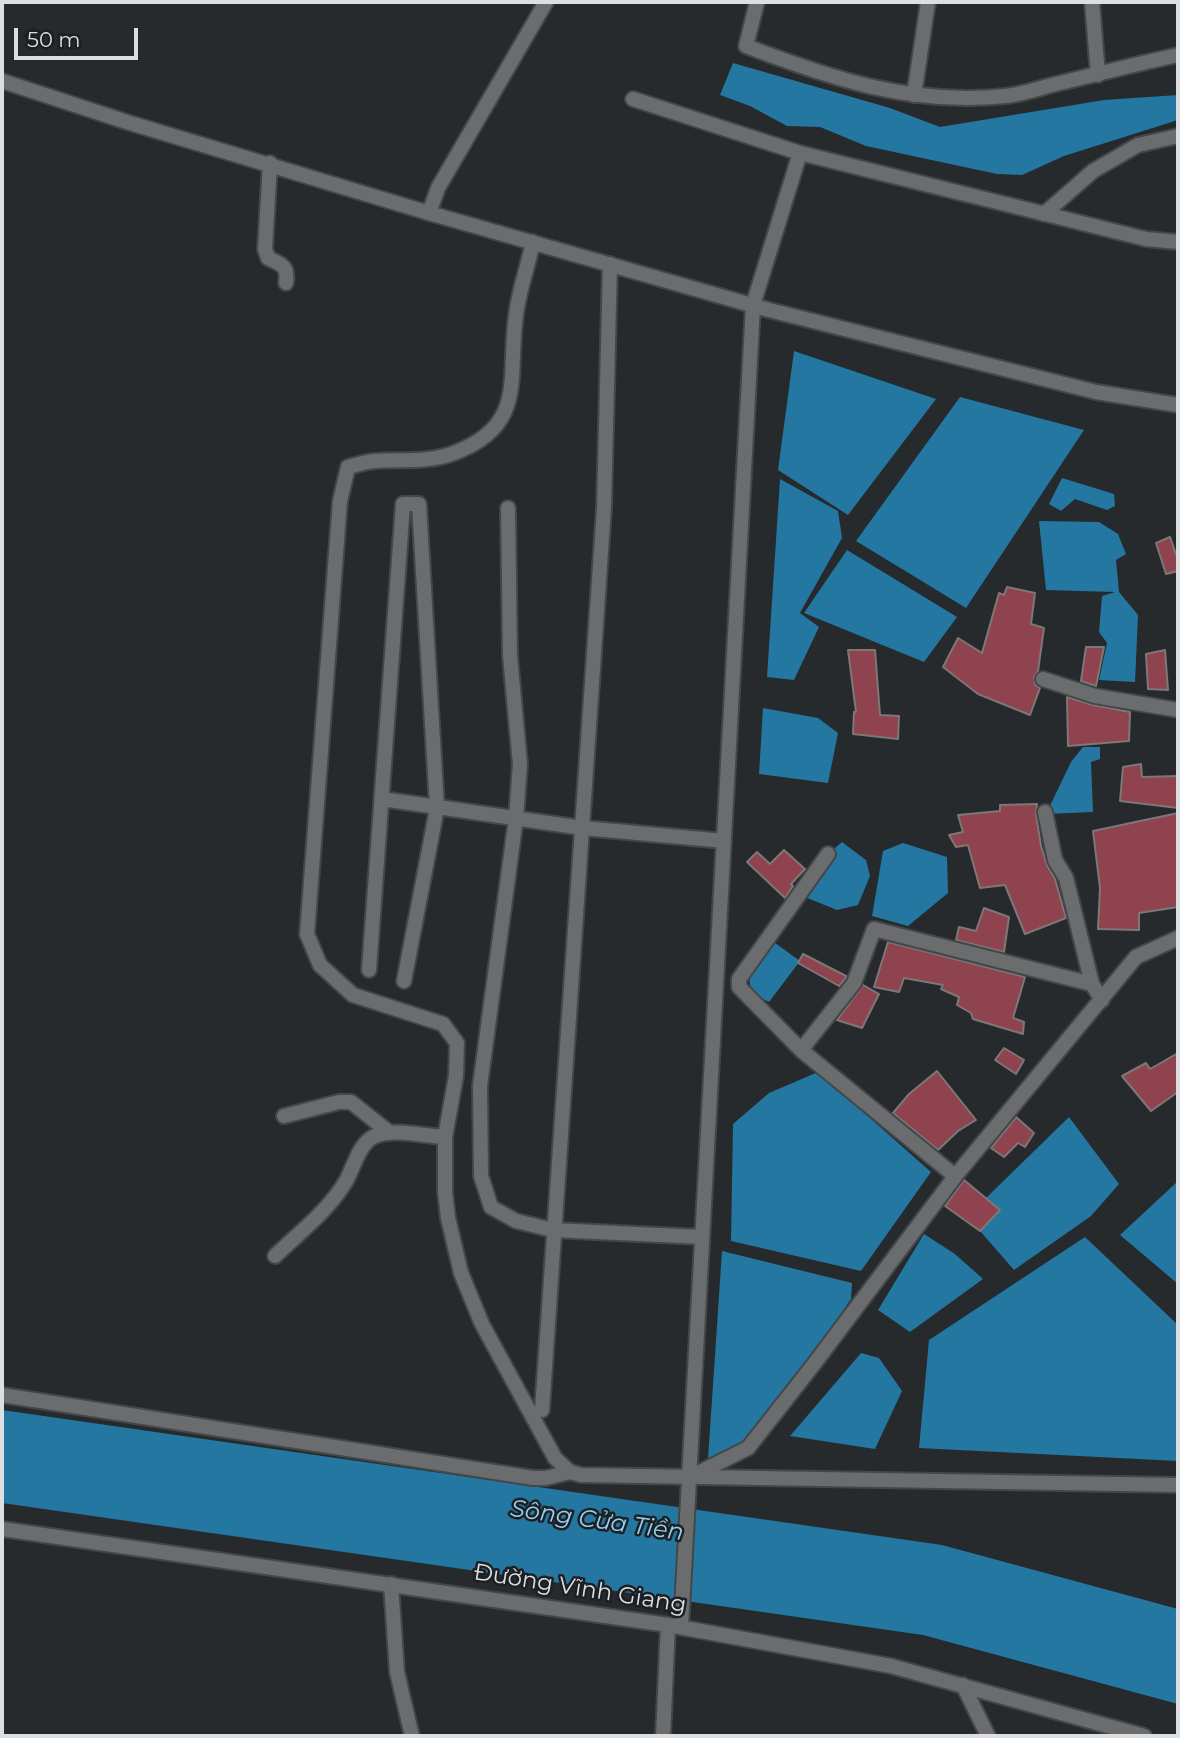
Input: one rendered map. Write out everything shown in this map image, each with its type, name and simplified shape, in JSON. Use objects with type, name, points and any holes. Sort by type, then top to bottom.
[{"type":"street","points":[[429,213],[438,188],[546,2]]},
{"type":"street","points":[[757,2],[746,46],[818,74],[891,93],[954,98],[1008,96],[1098,75],[1126,65],[1178,55]]},
{"type":"street","points":[[914,94],[928,2]]},
{"type":"street","points":[[1092,2],[1098,75]]},
{"type":"street","points":[[2,81],[429,213],[753,305],[1096,392],[1178,405]]},
{"type":"street","points":[[633,99],[800,153],[1146,239],[1178,242]]},
{"type":"street","points":[[1044,214],[1093,171],[1138,145],[1178,136]]},
{"type":"street","points":[[663,1736],[674,1626],[682,1604],[753,305],[800,153]]},
{"type":"street","points":[[270,163],[265,249],[268,258],[285,265],[288,270],[286,283]]},
{"type":"street","points":[[533,242],[516,314],[512,388],[504,418],[482,438],[454,453],[428,459],[372,461],[348,467],[340,501],[307,934],[320,965],[354,995],[443,1024],[457,1043],[456,1076],[445,1138],[446,1206],[461,1273],[482,1324],[555,1458],[570,1472],[581,1475],[1178,1485]]},
{"type":"street","points":[[541,1410],[604,509],[610,264]]},
{"type":"street","points":[[369,970],[403,504],[419,504],[437,808],[404,981]]},
{"type":"street","points":[[508,508],[510,656],[520,764],[516,818],[480,1086],[481,1176],[491,1207],[516,1221],[553,1230],[702,1237]]},
{"type":"street","points":[[1043,679],[1095,696],[1178,710]]},
{"type":"street","points":[[382,799],[583,828],[724,841]]},
{"type":"street","points":[[1045,811],[1055,860],[1066,878],[1092,984],[1102,1000]]},
{"type":"street","points":[[828,855],[738,983],[801,1050],[956,1176]]},
{"type":"street","points":[[801,1050],[855,980],[874,929],[1092,984]]},
{"type":"street","points":[[689,1478],[747,1448],[956,1176],[1136,957],[1178,938]]},
{"type":"street","points":[[284,1116],[339,1102],[351,1102],[390,1133]]},
{"type":"street","points":[[275,1256],[335,1197],[368,1140],[384,1133],[445,1138]]},
{"type":"street","points":[[2,1395],[533,1478],[570,1472]]},
{"type":"street","name":"Đường Vĩnh Giang","points":[[2,1529],[674,1626],[891,1666],[1144,1736]]},
{"type":"street","points":[[391,1584],[397,1672],[412,1736]]},
{"type":"street","points":[[963,1685],[988,1736]]},
{"type":"water","points":[[733,63],[890,108],[940,127],[1104,100],[1178,95],[1178,120],[1064,156],[1022,175],[997,174],[866,146],[820,127],[787,126],[750,106],[720,95]]},
{"type":"water","points":[[794,351],[936,399],[848,515],[778,470]]},
{"type":"water","points":[[960,397],[1084,430],[966,608],[856,541]]},
{"type":"water","points":[[1062,478],[1114,494],[1115,506],[1107,510],[1075,499],[1061,511],[1049,504]]},
{"type":"water","points":[[780,479],[838,511],[842,538],[800,613],[819,627],[794,680],[767,677]]},
{"type":"water","points":[[1039,521],[1099,522],[1118,534],[1126,554],[1116,560],[1119,592],[1138,615],[1135,682],[1099,680],[1107,643],[1099,632],[1102,596],[1115,592],[1046,590]]},
{"type":"water","points":[[847,550],[957,617],[924,662],[804,613]]},
{"type":"water","points":[[763,708],[818,718],[838,733],[828,783],[759,774]]},
{"type":"water","points":[[1083,747],[1100,747],[1100,759],[1091,762],[1093,812],[1046,814],[1071,762]]},
{"type":"water","points":[[842,842],[866,860],[870,876],[858,905],[837,910],[800,895],[828,854]]},
{"type":"water","points":[[903,843],[947,857],[948,893],[908,926],[872,916],[883,851]]},
{"type":"water","points":[[771,940],[800,961],[769,1002],[753,994],[749,978],[752,965]]},
{"type":"water","points":[[818,1072],[931,1172],[861,1271],[731,1241],[733,1124],[769,1093]]},
{"type":"water","points":[[1069,1117],[1119,1184],[1091,1216],[1014,1270],[980,1231],[1000,1210],[986,1198]]},
{"type":"water","points":[[1178,1181],[1178,1284],[1120,1235]]},
{"type":"water","points":[[924,1234],[955,1254],[983,1279],[910,1332],[878,1310]]},
{"type":"water","points":[[1085,1237],[1178,1325],[1178,1461],[919,1448],[929,1340]]},
{"type":"water","points":[[722,1251],[852,1283],[851,1299],[782,1399],[743,1443],[708,1459]]},
{"type":"water","points":[[861,1353],[879,1358],[902,1391],[875,1449],[790,1436]]},
{"type":"water","name":"Sông Cửa Tiền","points":[[2,1410],[942,1545],[1178,1609],[1178,1704],[923,1635],[2,1503]]},
{"type":"building","points":[[1170,537],[1178,560],[1178,571],[1166,574],[1156,543]]},
{"type":"building","points":[[1007,587],[1035,593],[1031,624],[1044,628],[1038,671],[1034,677],[1035,685],[1040,688],[1030,715],[978,694],[943,667],[958,638],[982,653],[999,593],[1004,595]]},
{"type":"building","points":[[1086,647],[1104,647],[1096,686],[1081,681]]},
{"type":"building","points":[[848,650],[875,650],[880,715],[899,716],[898,739],[853,734],[856,712]]},
{"type":"building","points":[[1165,650],[1168,690],[1148,689],[1146,654]]},
{"type":"building","points":[[1067,697],[1130,712],[1129,741],[1068,746]]},
{"type":"building","points":[[1141,764],[1142,777],[1178,776],[1178,808],[1120,801],[1123,767]]},
{"type":"building","points":[[1037,804],[1041,846],[1055,879],[1066,918],[1025,934],[1005,885],[980,888],[968,845],[956,847],[949,835],[963,832],[958,815],[1000,811],[1000,805]]},
{"type":"building","points":[[1178,813],[1178,907],[1139,913],[1139,930],[1098,929],[1100,888],[1093,831]]},
{"type":"building","points":[[784,850],[805,869],[791,884],[793,886],[785,898],[747,862],[757,852],[770,864]]},
{"type":"building","points":[[984,908],[1009,917],[1004,952],[956,940],[959,927],[976,931]]},
{"type":"building","points":[[888,942],[1025,977],[1013,1018],[1024,1022],[1023,1034],[973,1019],[971,1013],[957,1005],[959,997],[941,989],[943,985],[904,978],[899,992],[874,987]]},
{"type":"building","points":[[803,954],[846,978],[839,986],[798,963]]},
{"type":"building","points":[[863,985],[879,994],[862,1028],[837,1020]]},
{"type":"building","points":[[1004,1048],[1024,1060],[1016,1074],[995,1060]]},
{"type":"building","points":[[1178,1053],[1178,1092],[1151,1111],[1122,1076],[1146,1063],[1150,1069]]},
{"type":"building","points":[[937,1071],[976,1120],[958,1131],[938,1150],[893,1113],[909,1094]]},
{"type":"building","points":[[1016,1117],[1034,1133],[1025,1147],[1018,1143],[1004,1157],[991,1148]]},
{"type":"building","points":[[964,1180],[1000,1210],[980,1231],[945,1206]]}]
